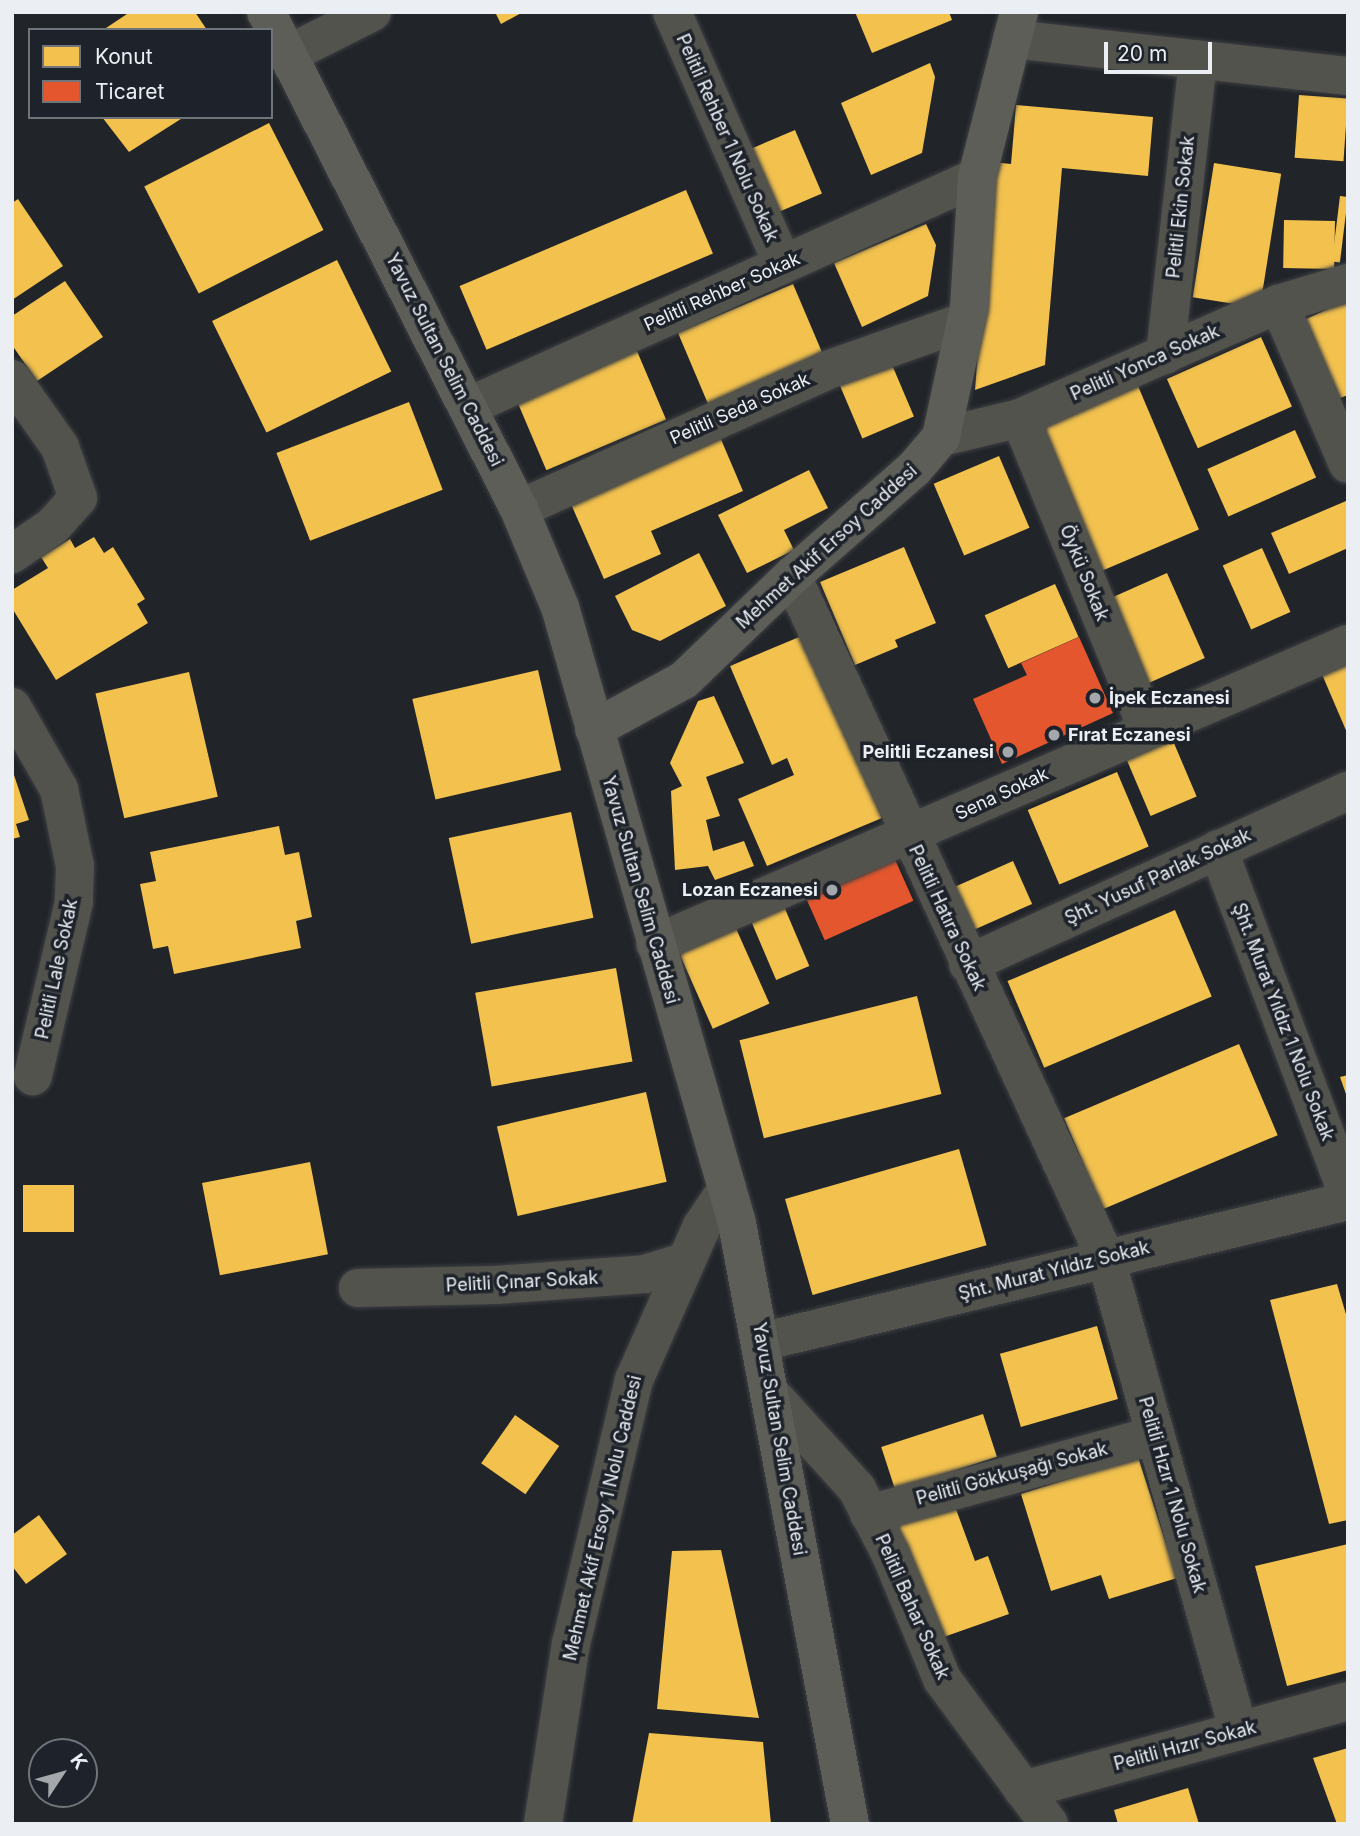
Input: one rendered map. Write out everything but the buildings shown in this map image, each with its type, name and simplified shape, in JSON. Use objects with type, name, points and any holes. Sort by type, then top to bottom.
[{"type":"street","name":"Yavuz Sultan Selim Caddesi","points":[[266,12],[519,509],[560,607],[727,1189],[761,1342],[850,1824]]},
{"type":"street","points":[[289,54],[372,12]]},
{"type":"street","name":"Pelitli Rehber 1 Nolu Sokak","points":[[672,12],[783,265]]},
{"type":"street","points":[[1016,26],[1198,60],[1348,76]]},
{"type":"street","name":"Mehmet Akif Ersoy Caddesi","points":[[594,729],[650,702],[684,680],[792,576],[914,469],[941,437],[966,321],[977,177],[1016,26]]},
{"type":"street","name":"Pelitli Ekin Sokak","points":[[1165,355],[1198,60]]},
{"type":"street","name":"Pelitli Rehber Sokak","points":[[467,407],[977,177]]},
{"type":"street","name":"Pelitli Yonca Sokak","points":[[941,437],[1020,418],[1279,304],[1348,283]]},
{"type":"street","points":[[1279,304],[1348,464]]},
{"type":"street","name":"Pelitli Seda Sokak","points":[[519,509],[830,369],[966,321]]},
{"type":"street","points":[[12,379],[60,447],[78,498],[53,526],[12,554]]},
{"type":"street","name":"Öykü Sokak","points":[[1020,418],[1147,728]]},
{"type":"street","name":"Pelitli Hatıra Sokak","points":[[792,576],[968,964],[1106,1259]]},
{"type":"street","name":"Sena Sokak","points":[[655,944],[910,836],[1147,728],[1348,644]]},
{"type":"street","name":"Pelitli Lale Sokak","points":[[12,706],[59,789],[75,866],[74,902],[33,1076]]},
{"type":"street","name":"Şht. Yusuf Parlak Sokak","points":[[968,964],[1348,791]]},
{"type":"street","name":"Şht. Murat Yıldız 1 Nolu Sokak","points":[[1218,849],[1348,1194]]},
{"type":"street","name":"Mehmet Akif Ersoy 1 Nolu Caddesi","points":[[543,1824],[571,1644],[634,1380],[684,1262],[727,1189]]},
{"type":"street","name":"Şht. Murat Yıldız Sokak","points":[[761,1342],[1348,1201]]},
{"type":"street","name":"Pelitli Hızır 1 Nolu Sokak","points":[[1106,1259],[1239,1731]]},
{"type":"street","name":"Pelitli Çınar Sokak","points":[[358,1288],[496,1285],[645,1274],[684,1262]]},
{"type":"street","name":"Pelitli Bahar Sokak","points":[[771,1394],[823,1447],[857,1489],[943,1679],[1049,1824]]},
{"type":"street","name":"Pelitli Gökkuşağı Sokak","points":[[869,1514],[1156,1435]]},
{"type":"street","name":"Pelitli Hızır Sokak","points":[[1023,1790],[1348,1701]]},
{"type":"place","name":"İpek Eczanesi","points":[[1095,698]]},
{"type":"place","name":"Fırat Eczanesi","points":[[1054,735]]},
{"type":"place","name":"Pelitli Eczanesi","points":[[1008,752]]},
{"type":"place","name":"Lozan Eczanesi","points":[[832,890]]}]
